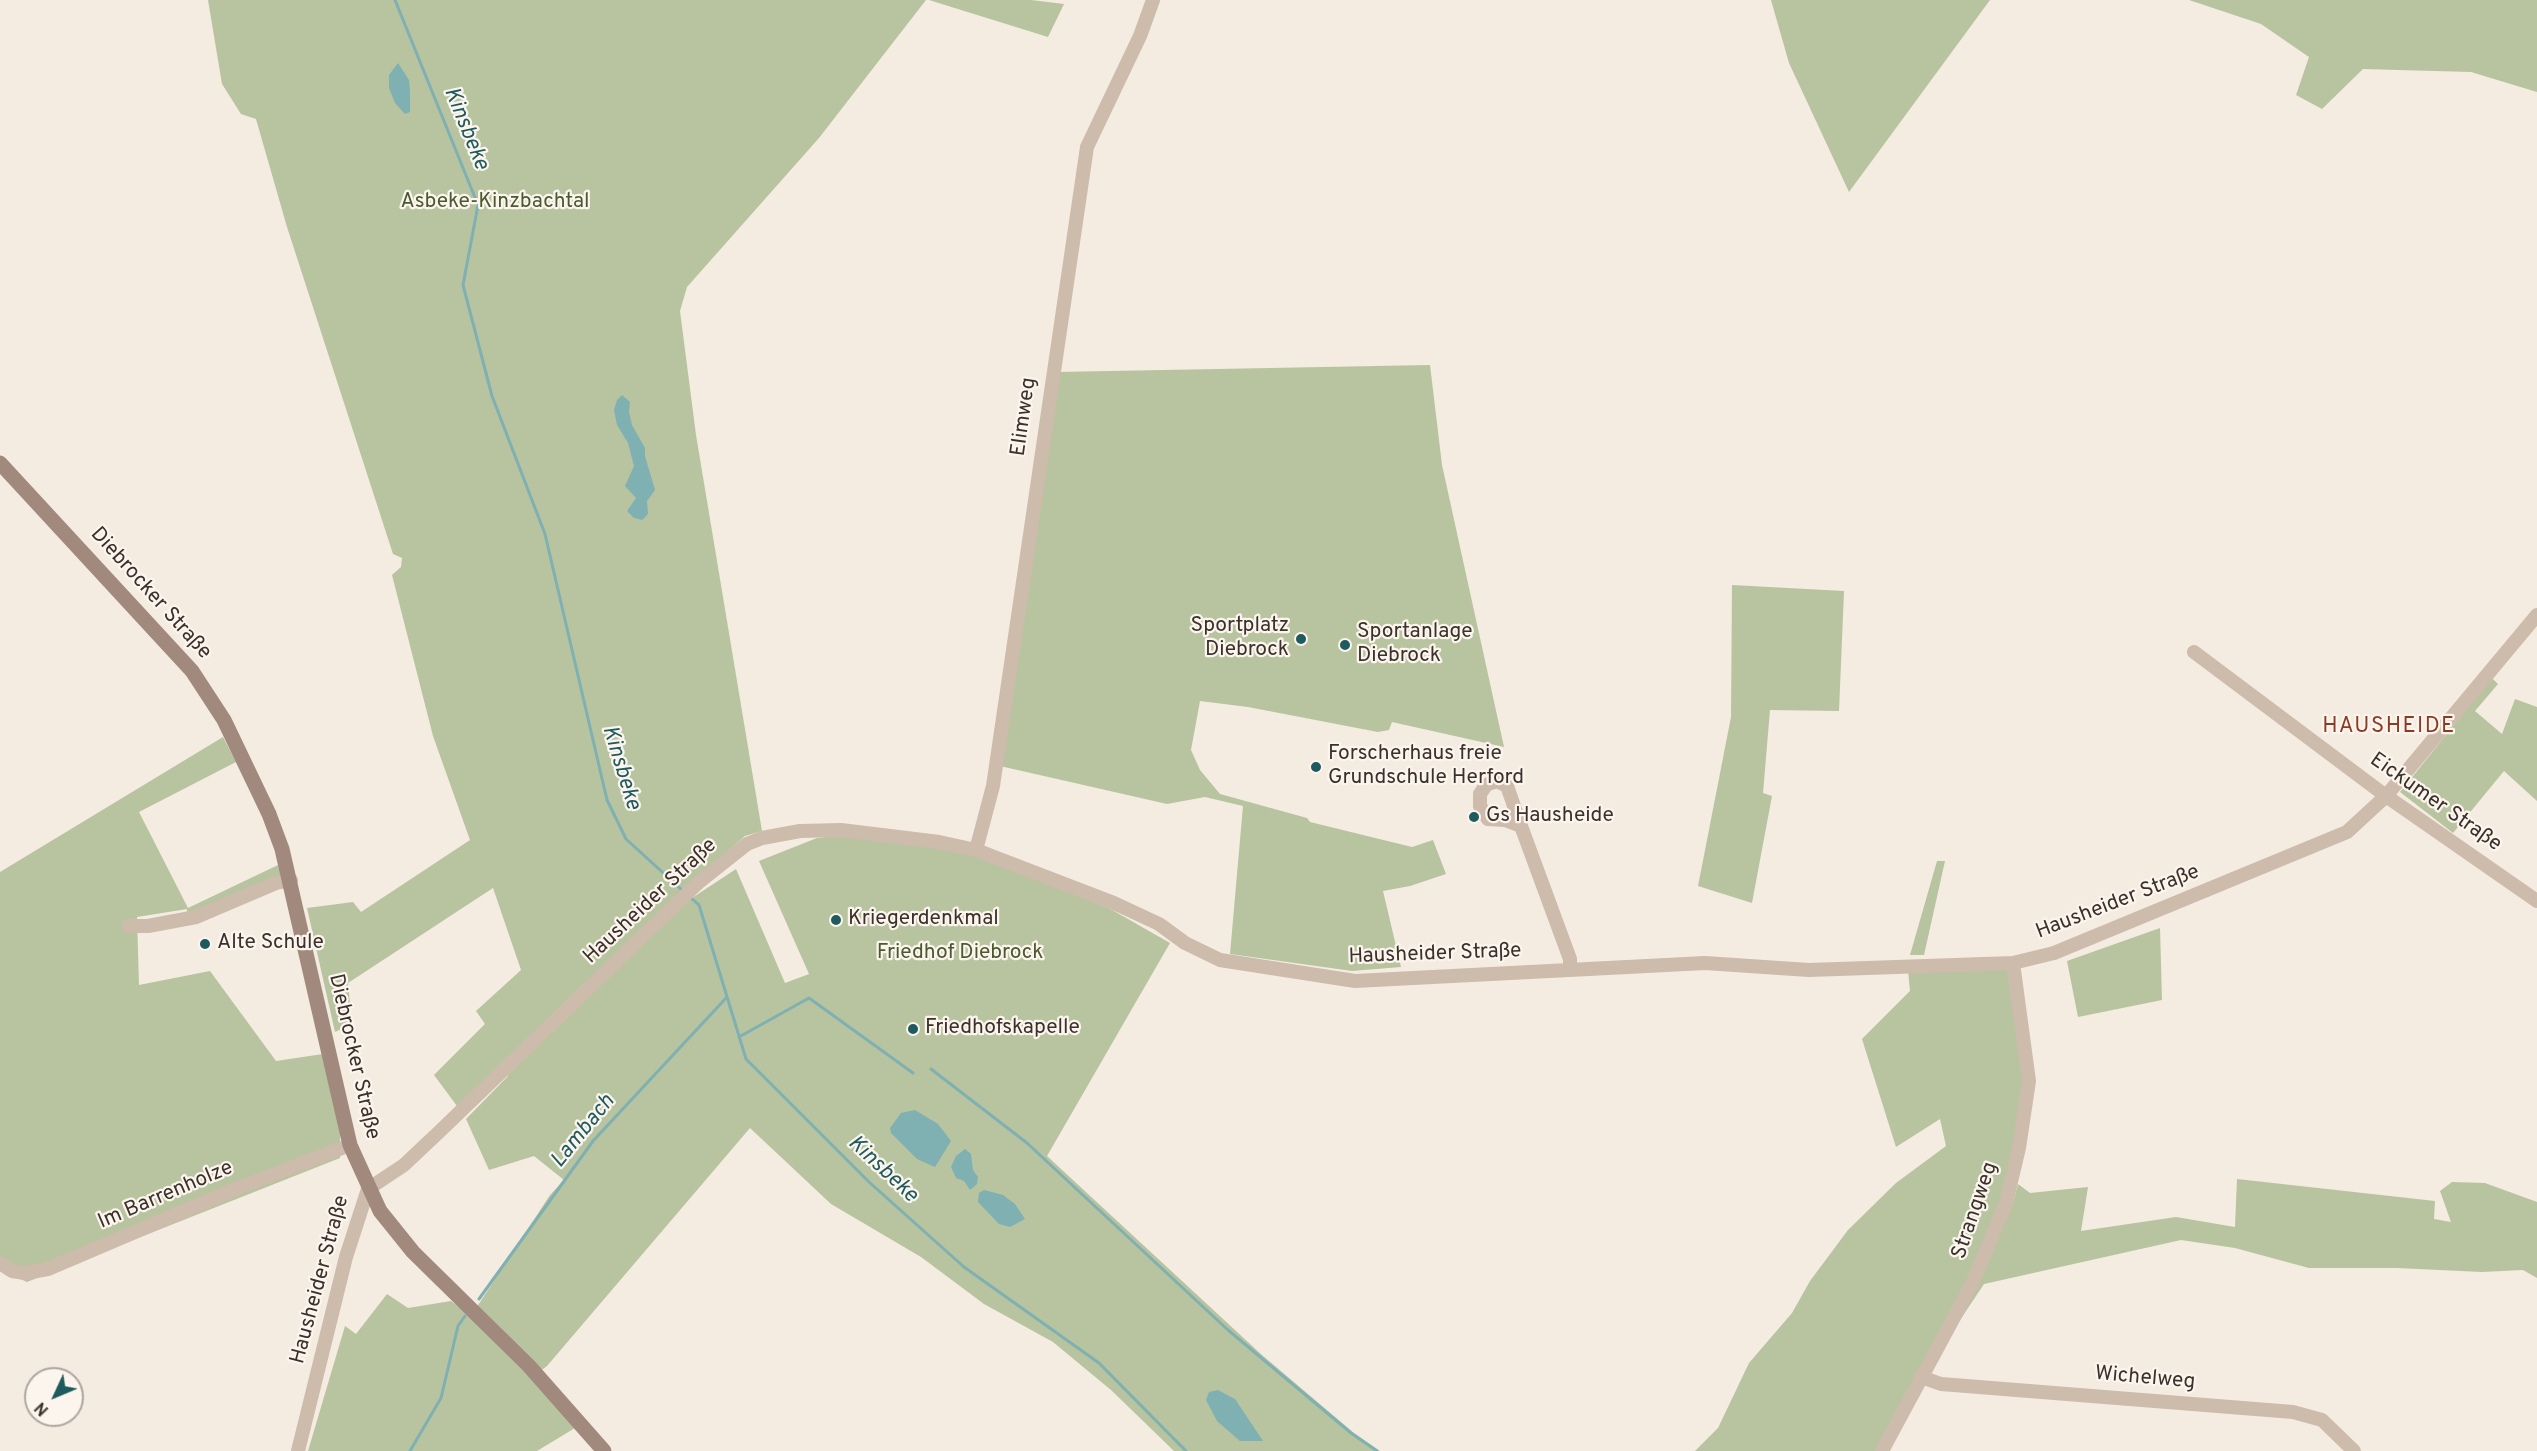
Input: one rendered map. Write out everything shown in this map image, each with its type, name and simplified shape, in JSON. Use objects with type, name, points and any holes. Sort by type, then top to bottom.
[{"type":"main road","name":"Diebrocker Straße","points":[[0,463],[168,643],[207,691],[224,720],[269,814],[291,880],[350,1145],[368,1189],[380,1211],[406,1244],[529,1366],[603,1451]]},
{"type":"street","name":"Elimweg","points":[[976,850],[993,786],[1087,147],[1140,36],[1153,0]]},
{"type":"street","name":"Hausheider Straße","points":[[298,1451],[346,1257],[368,1189],[404,1165],[699,882],[747,844],[778,834],[841,830],[885,834],[976,850],[1114,903],[1159,924],[1204,953],[1244,964],[1355,981],[1705,963],[1809,970],[2013,963],[2054,953],[2336,838],[2357,825],[2386,796],[2537,615]]},
{"type":"street","name":"Eickumer Straße","points":[[2194,652],[2386,796],[2537,901]]},
{"type":"street","points":[[1521,826],[1570,959],[1570,969]]},
{"type":"street","points":[[129,926],[148,926],[196,917],[291,880]]},
{"type":"street","name":"Strangweg","points":[[1882,1451],[1973,1282],[2006,1203],[2019,1148],[2029,1081],[2013,963]]},
{"type":"street","name":"Im Barrenholze","points":[[0,1263],[12,1271],[25,1274],[48,1269],[238,1188],[350,1145]]},
{"type":"street","name":"Wichelweg","points":[[1921,1377],[1941,1384],[2293,1412],[2322,1420],[2354,1451]]},
{"type":"green space","name":"Asbeke-Kinzbachtal","points":[[208,0],[926,0],[819,138],[687,287],[680,311],[696,435],[762,831],[745,836],[683,890],[692,898],[736,869],[785,983],[809,974],[759,861],[817,838],[846,835],[938,844],[984,855],[1107,907],[1170,943],[1047,1156],[1262,1355],[1354,1433],[1380,1451],[1174,1451],[1111,1390],[1053,1342],[984,1304],[921,1257],[831,1204],[750,1128],[547,1366],[531,1378],[575,1428],[537,1451],[308,1451],[345,1326],[356,1334],[387,1294],[408,1308],[451,1301],[471,1316],[550,1195],[564,1180],[534,1156],[489,1170],[466,1119],[508,1076],[507,1073],[457,1106],[434,1075],[485,1024],[476,1011],[521,970],[493,888],[348,983],[352,1024],[335,1032],[307,908],[353,902],[361,912],[470,840],[433,736],[392,575],[401,567],[402,558],[393,554],[287,227],[256,119],[241,114],[222,84]]},
{"type":"green space","points":[[929,0],[1031,0],[1064,4],[1048,37]]},
{"type":"green space","points":[[1771,0],[1990,0],[1849,192],[1789,63]]},
{"type":"green space","points":[[2189,0],[2537,0],[2537,92],[2471,72],[2363,69],[2322,109],[2296,95],[2309,57],[2261,24]]},
{"type":"green space","points":[[1430,365],[1442,465],[1504,747],[1392,722],[1389,730],[1378,732],[1248,707],[1200,701],[1191,750],[1200,770],[1220,794],[1307,818],[1310,822],[1412,847],[1433,840],[1446,874],[1410,886],[1383,891],[1401,967],[1352,971],[1230,954],[1243,806],[1205,797],[1167,804],[1000,766],[1057,372]]},
{"type":"green space","points":[[1732,585],[1844,591],[1839,711],[1770,710],[1763,793],[1772,796],[1752,903],[1698,886],[1731,717]]},
{"type":"green space","points":[[2492,678],[2498,684],[2475,711],[2502,734],[2515,699],[2537,707],[2537,801],[2504,771],[2453,833],[2400,792]]},
{"type":"green space","points":[[223,737],[236,762],[139,812],[188,908],[278,865],[283,877],[187,914],[187,909],[137,917],[139,985],[210,971],[276,1061],[323,1054],[340,1130],[340,1158],[27,1282],[0,1270],[0,872]]},
{"type":"green space","points":[[1937,861],[1945,861],[1924,955],[1910,955]]},
{"type":"green space","points":[[2160,928],[2162,1000],[2078,1017],[2067,961]]},
{"type":"green space","points":[[2009,965],[2024,1084],[2012,1206],[2018,1184],[2030,1193],[2088,1187],[2081,1231],[2176,1217],[2235,1227],[2237,1179],[2435,1201],[2434,1219],[2451,1222],[2440,1191],[2452,1182],[2485,1183],[2537,1202],[2537,1278],[2523,1270],[2482,1272],[2397,1268],[2309,1268],[2235,1248],[2181,1240],[1984,1284],[1922,1377],[1880,1451],[1695,1451],[1718,1428],[1749,1363],[1792,1313],[1810,1281],[1848,1230],[1896,1183],[1946,1146],[1940,1119],[1896,1147],[1862,1039],[1910,991],[1908,970]]},
{"type":"water","points":[[398,63],[409,80],[410,112],[405,114],[395,103],[389,88],[389,75]]},
{"type":"water","points":[[622,395],[630,402],[629,412],[632,425],[645,448],[645,456],[655,490],[647,501],[648,514],[642,520],[634,518],[627,511],[636,498],[625,486],[634,466],[628,443],[617,425],[614,410],[617,400]]},
{"type":"water","points":[[915,1110],[938,1124],[951,1141],[935,1167],[917,1159],[891,1133],[890,1128],[901,1113]]},
{"type":"water","points":[[965,1149],[971,1154],[973,1170],[978,1177],[977,1184],[970,1190],[964,1181],[956,1178],[951,1167],[956,1156]]},
{"type":"water","points":[[984,1190],[1003,1195],[1015,1204],[1025,1219],[1010,1227],[999,1224],[978,1202],[979,1193]]},
{"type":"water","points":[[1218,1390],[1235,1399],[1263,1441],[1240,1441],[1217,1421],[1206,1400],[1209,1392]]},
{"type":"waterway","name":"Kinsbeke","points":[[395,0],[478,205],[463,285],[492,396],[545,534],[607,800],[626,839],[683,891]]},
{"type":"waterway","name":"Kinsbeke","points":[[690,897],[699,905],[746,1059],[869,1182],[964,1267],[1099,1363],[1186,1451]]},
{"type":"waterway","name":"Lambach","points":[[479,1299],[593,1141],[727,997]]},
{"type":"waterway","points":[[739,1037],[809,998],[913,1073]]},
{"type":"waterway","points":[[931,1069],[1027,1143],[1228,1330],[1351,1433],[1377,1451]]},
{"type":"waterway","name":"Lambach","points":[[410,1451],[441,1398],[458,1326],[465,1316]]},
{"type":"place","name":"Sportplatz Diebrock","points":[[1301,639]]},
{"type":"place","name":"Sportanlage Diebrock","points":[[1345,645]]},
{"type":"place","name":"Forscherhaus freie Grundschule Herford","points":[[1316,767]]},
{"type":"place","name":"Gs Hausheide","points":[[1474,817]]},
{"type":"place","name":"Kriegerdenkmal","points":[[836,920]]},
{"type":"place","name":"Alte Schule","points":[[205,944]]},
{"type":"place","name":"Friedhofskapelle","points":[[913,1029]]},
{"type":"district","name":"HAUSHEIDE","points":[[2389,728]]},
{"type":"park label","name":"Friedhof Diebrock","points":[[960,954]]}]
